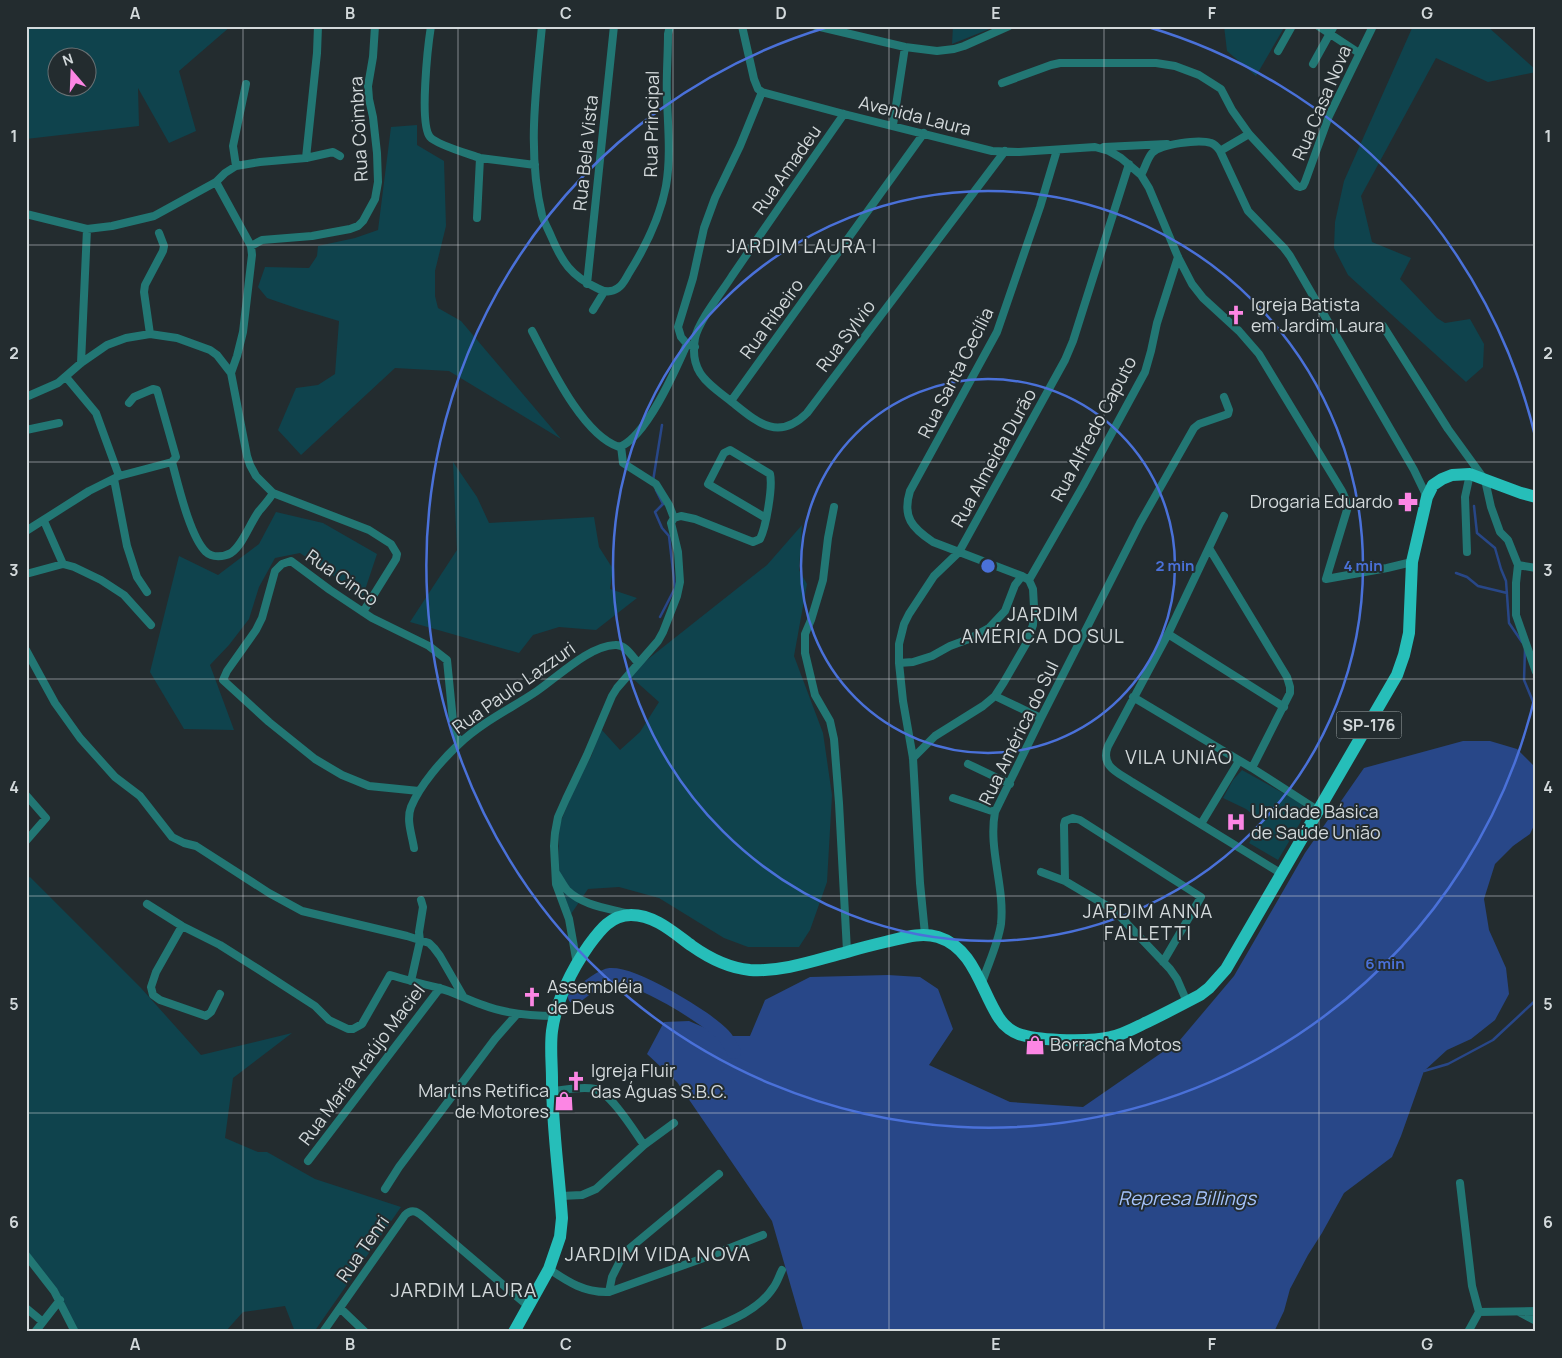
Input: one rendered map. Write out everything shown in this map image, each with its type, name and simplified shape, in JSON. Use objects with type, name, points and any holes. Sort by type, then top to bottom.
[{"type":"main road","name":"SP-176","points":[[925,934],[940,938],[960,950],[982,983],[998,1017],[1012,1030],[1022,1035],[1094,1040],[1113,1037],[1156,1018],[1209,988],[1226,969],[1319,811],[1399,668],[1409,633],[1412,562],[1427,497],[1433,485],[1442,479],[1470,474]]},
{"type":"main road","points":[[1470,474],[1536,497]]},
{"type":"main road","points":[[514,1332],[549,1269],[560,1237],[562,1218],[561,1196],[552,1091],[551,1044],[556,1016],[577,964],[602,928],[610,921],[622,916],[633,915],[650,918],[707,956],[725,964],[751,970],[807,964],[847,951],[925,934]]},
{"type":"street","points":[[306,158],[318,26]]},
{"type":"street","name":"Rua Coimbra","points":[[251,246],[262,240],[312,236],[358,226],[364,221],[375,199],[378,182],[373,117],[368,99],[375,26]]},
{"type":"street","points":[[431,26],[425,107],[427,131],[430,137],[442,144],[480,158],[535,165]]},
{"type":"street","points":[[542,26],[534,146],[543,217],[562,260],[579,279],[604,292],[593,310]]},
{"type":"street","name":"Rua Bela Vista","points":[[587,284],[614,26]]},
{"type":"street","name":"Rua Principal","points":[[604,292],[614,290],[622,285],[650,234],[663,200],[668,160],[667,96],[668,34],[670,26]]},
{"type":"street","points":[[742,26],[754,79],[758,89],[762,92]]},
{"type":"street","points":[[816,26],[837,29],[905,47],[937,51],[954,49],[1009,26]]},
{"type":"street","points":[[1278,51],[1292,26]]},
{"type":"street","points":[[1318,26],[1332,30],[1359,53]]},
{"type":"street","name":"Rua Casa Nova","points":[[1248,134],[1297,186],[1302,187],[1329,116],[1373,26]]},
{"type":"street","points":[[1313,64],[1332,30]]},
{"type":"street","points":[[893,125],[905,47]]},
{"type":"street","points":[[1002,83],[1051,64],[1060,63],[1156,63],[1175,66],[1199,75],[1221,89],[1248,134],[1218,148]]},
{"type":"street","points":[[236,166],[233,146],[246,84]]},
{"type":"street","name":"Avenida Laura","points":[[762,92],[992,150],[1057,150],[1095,147],[1109,151],[1142,175]]},
{"type":"street","name":"Rua Sylvio","points":[[762,92],[740,146],[715,198],[704,228],[678,328],[681,337],[691,345],[696,365],[705,381],[754,419],[768,426],[781,426],[795,422],[807,413],[1005,151]]},
{"type":"street","name":"Rua Amadeu","points":[[620,446],[631,439],[648,418],[691,345],[703,320],[844,114]]},
{"type":"street","name":"Rua Ribeiro","points":[[732,401],[924,133]]},
{"type":"street","points":[[1095,147],[1204,142],[1211,143],[1218,148],[1248,211],[1290,256],[1414,470],[1427,497]]},
{"type":"street","points":[[1177,144],[1156,150],[1152,154],[1142,175],[1157,204],[1178,257],[1192,284],[1203,298],[1239,331],[1259,354],[1346,500],[1347,510],[1326,579],[1412,562]]},
{"type":"street","name":"Rua Santa Cecília","points":[[1025,578],[933,542],[917,530],[911,522],[908,514],[908,499],[910,491],[999,329],[1057,150]]},
{"type":"street","points":[[26,214],[88,229],[112,226],[154,216],[216,182],[236,166],[306,158],[333,152],[340,156]]},
{"type":"street","points":[[477,218],[480,158]]},
{"type":"street","name":"Rua Almeida Durão","points":[[925,934],[920,883],[913,758],[903,702],[899,663],[904,624],[934,576],[959,552],[1065,360],[1073,341],[1129,164]]},
{"type":"street","points":[[216,182],[251,246],[252,265],[243,332],[231,373]]},
{"type":"street","points":[[81,363],[88,229]]},
{"type":"street","points":[[150,334],[144,285],[164,246],[158,233]]},
{"type":"street","name":"Rua Alfredo Caputo","points":[[899,663],[914,662],[932,656],[950,646],[969,639],[989,628],[1005,611],[1014,585],[1025,578],[1083,486],[1145,372],[1157,323],[1178,257]]},
{"type":"street","points":[[1383,326],[1448,429],[1486,480],[1491,508],[1500,532],[1508,540],[1518,565],[1516,615],[1536,672]]},
{"type":"street","points":[[532,331],[573,404],[601,437],[620,446],[623,464],[652,482],[669,504],[674,518]]},
{"type":"street","points":[[26,397],[58,383],[81,363],[107,345],[126,338],[150,334],[178,338],[210,350],[223,361],[231,373],[250,465],[256,476],[273,493],[369,530],[386,540],[395,549],[396,559],[363,612]]},
{"type":"street","points":[[66,376],[96,413],[117,478],[127,546],[137,577],[147,592]]},
{"type":"street","points":[[26,531],[89,491],[117,478],[172,462],[176,457],[157,390],[153,389],[134,397],[129,404]]},
{"type":"street","name":"Rua América do Sul","points":[[982,983],[997,939],[1000,924],[1000,902],[993,824],[996,812],[1041,718],[1140,524],[1194,428],[1199,424],[1228,414],[1229,410],[1224,397]]},
{"type":"street","points":[[26,430],[59,423]]},
{"type":"street","points":[[577,964],[569,919],[556,884],[554,846],[558,817],[607,706],[617,688],[651,650],[663,632],[679,587],[678,552],[671,523],[674,518],[681,516],[695,518],[753,542],[758,541],[762,537],[766,518],[771,482],[770,474],[730,450],[724,453],[708,484],[766,518]]},
{"type":"street","points":[[172,462],[186,512],[195,535],[207,553],[215,556],[231,553],[238,547],[260,510],[273,493]]},
{"type":"street","points":[[1467,552],[1465,497],[1470,474]]},
{"type":"street","points":[[834,507],[823,580],[805,634],[805,653],[816,696],[830,721],[834,739],[847,951]]},
{"type":"street","points":[[1224,516],[1168,634],[1108,746],[1105,758],[1112,769],[1282,874]]},
{"type":"street","points":[[44,521],[62,564]]},
{"type":"street","points":[[1209,548],[1286,676],[1290,687],[1290,693],[1284,706],[1252,768]]},
{"type":"street","name":"Rua Cinco","points":[[419,791],[370,786],[342,776],[314,759],[269,722],[223,680],[227,671],[259,624],[275,571],[282,564],[291,561],[372,618],[429,646],[447,660],[453,720],[459,743]]},
{"type":"street","points":[[26,574],[62,564],[74,567],[101,580],[124,595],[151,625]]},
{"type":"street","points":[[1518,565],[1536,568]]},
{"type":"street","points":[[913,758],[935,736],[996,696],[1026,644],[1033,625],[1033,589],[1025,578]]},
{"type":"street","points":[[1168,634],[1284,706]]},
{"type":"street","name":"Rua Paulo Lazzuri","points":[[414,848],[410,829],[410,808],[434,770],[459,743],[493,718],[599,649],[616,645],[622,646],[638,663]]},
{"type":"street","points":[[26,650],[55,703],[80,738],[115,777],[140,796],[172,837],[196,846],[269,893],[302,911],[407,936],[428,943],[434,948],[463,996]]},
{"type":"street","points":[[996,696],[1041,718]]},
{"type":"street","points":[[1133,697],[1252,768],[1319,811]]},
{"type":"street","points":[[1201,824],[1239,761]]},
{"type":"street","points":[[968,764],[1010,784]]},
{"type":"street","points":[[26,795],[46,818],[26,841]]},
{"type":"street","points":[[953,798],[996,812]]},
{"type":"street","points":[[1065,881],[1064,825],[1065,821],[1073,818],[1080,820],[1201,896],[1163,962]]},
{"type":"street","points":[[555,872],[576,898],[633,915]]},
{"type":"street","points":[[1041,872],[1065,881],[1114,910],[1177,979],[1187,1002]]},
{"type":"street","points":[[411,981],[420,941],[421,900]]},
{"type":"street","points":[[147,904],[258,969],[315,1006],[330,1020],[348,1029],[353,1029],[362,1024],[367,1018],[390,975],[440,988],[484,1006],[517,1014],[556,1016]]},
{"type":"street","points":[[182,926],[156,972],[151,987],[153,995],[160,1000],[206,1016],[211,1012],[220,994]]},
{"type":"street","name":"Rua Maria Araújo Maciel","points":[[308,1161],[440,988]]},
{"type":"street","points":[[385,1188],[495,1039],[517,1014]]},
{"type":"street","points":[[552,1091],[595,1089],[602,1092],[615,1104],[644,1145]]},
{"type":"street","points":[[561,1196],[582,1195],[596,1189],[644,1145],[674,1123]]},
{"type":"street","points":[[609,1292],[614,1272],[624,1253],[719,1174]]},
{"type":"street","points":[[1460,1182],[1472,1286],[1479,1312],[1468,1332]]},
{"type":"street","name":"Rua Tenri","points":[[323,1332],[409,1211],[416,1211],[528,1306]]},
{"type":"street","points":[[549,1269],[584,1290],[598,1293],[609,1292],[763,1235]]},
{"type":"street","points":[[26,1255],[60,1300],[75,1332]]},
{"type":"street","points":[[703,1332],[734,1318],[759,1303],[774,1287],[782,1270]]},
{"type":"street","points":[[36,1332],[60,1300]]},
{"type":"street","points":[[26,1308],[43,1322]]},
{"type":"street","points":[[340,1308],[365,1332]]},
{"type":"street","points":[[1479,1312],[1536,1311]]},
{"type":"street","points":[[1517,1312],[1536,1321]]},
{"type":"shaded area","points":[[26,26],[231,26],[179,71],[196,131],[169,143],[138,88],[139,126],[26,139]]},
{"type":"shaded area","points":[[953,26],[997,26],[952,44]]},
{"type":"shaded area","points":[[1224,26],[1285,26],[1256,76],[1227,51]]},
{"type":"shaded area","points":[[1413,26],[1487,26],[1536,70],[1536,72],[1488,82],[1436,58],[1361,196],[1372,242],[1411,258],[1400,279],[1437,318],[1445,323],[1470,319],[1484,344],[1483,367],[1466,382],[1348,275],[1334,248],[1335,222],[1344,181]]},
{"type":"shaded area","points":[[417,125],[417,145],[444,161],[446,226],[435,271],[435,296],[438,308],[461,321],[561,439],[449,371],[395,368],[301,455],[278,430],[296,388],[318,385],[335,374],[339,321],[267,298],[258,287],[265,267],[309,268],[317,256],[318,246],[355,238],[378,230],[391,127]]},
{"type":"shaded area","points":[[453,462],[477,497],[489,523],[594,517],[599,547],[613,569],[610,589],[637,598],[596,630],[559,627],[533,635],[519,653],[410,622],[457,550]]},
{"type":"shaded area","points":[[276,512],[323,523],[377,554],[363,596],[300,553],[275,558],[259,587],[249,619],[229,645],[210,665],[234,730],[184,729],[150,672],[179,556],[218,575],[259,544]]},
{"type":"shaded area","points":[[802,525],[799,570],[807,584],[794,656],[823,733],[832,795],[827,882],[810,930],[799,947],[748,947],[724,938],[659,898],[619,887],[588,889],[571,914],[558,876],[559,826],[578,779],[591,757],[601,729],[620,750],[640,732],[659,702],[631,677],[638,667],[767,565]]},
{"type":"shaded area","points":[[1242,770],[1301,803],[1305,809],[1300,823],[1278,860],[1249,843],[1262,822],[1246,809],[1223,798],[1233,780]]},
{"type":"shaded area","points":[[30,877],[141,988],[201,1055],[292,1033],[233,1078],[225,1138],[258,1152],[267,1152],[315,1179],[401,1207],[314,1332],[295,1332],[285,1306],[243,1312],[225,1332],[78,1332],[60,1295],[26,1249],[26,879]]},
{"type":"water","name":"Represa Billings","points":[[1463,741],[1490,741],[1517,749],[1536,768],[1536,821],[1530,834],[1513,846],[1495,864],[1484,899],[1489,930],[1506,968],[1509,994],[1495,1020],[1471,1039],[1447,1050],[1424,1071],[1392,1157],[1344,1193],[1290,1289],[1284,1311],[1274,1332],[804,1332],[772,1221],[677,1082],[647,1054],[664,1022],[689,1021],[724,1036],[750,1036],[765,1000],[810,977],[888,975],[920,977],[938,989],[953,1029],[929,1065],[1010,1102],[1083,1107],[1180,1040],[1234,976],[1305,853],[1364,768]]},
{"type":"waterway","points":[[653,481],[662,425]]},
{"type":"waterway","points":[[656,490],[663,504],[655,512],[662,528],[669,536],[675,588],[660,617]]},
{"type":"waterway","points":[[1474,506],[1477,533],[1495,548],[1506,581],[1509,623],[1522,642]]},
{"type":"waterway","points":[[1456,573],[1467,577],[1478,586],[1507,593]]},
{"type":"waterway","points":[[1525,649],[1524,680],[1536,709]]},
{"type":"waterway","points":[[575,997],[606,976],[621,976],[636,981],[670,998],[703,1019],[724,1036],[734,1052]]},
{"type":"waterway","points":[[1424,1071],[1448,1064],[1493,1040],[1536,1000]]},
{"type":"place","name":"Igreja Batista em Jardim Laura","points":[[1236,315]]},
{"type":"place","name":"Drogaria Eduardo","points":[[1408,502]]},
{"type":"place","name":"Unidade Básica de Saúde União","points":[[1236,822]]},
{"type":"place","name":"Assembléia de Deus","points":[[532,997]]},
{"type":"place","name":"Borracha Motos","points":[[1035,1045]]},
{"type":"place","name":"Igreja Fluir das Águas S.B.C.","points":[[576,1081]]},
{"type":"place","name":"Martins Retifica de Motores","points":[[564,1101]]},
{"type":"district","name":"JARDIM LAURA I","points":[[802,246]]},
{"type":"district","name":"JARDIM AMÉRICA DO SUL","points":[[1043,625]]},
{"type":"district","name":"VILA UNIÃO","points":[[1179,757]]},
{"type":"district","name":"JARDIM ANNA FALLETTI","points":[[1148,922]]},
{"type":"district","name":"JARDIM VIDA NOVA","points":[[658,1254]]},
{"type":"district","name":"JARDIM LAURA","points":[[464,1290]]}]
